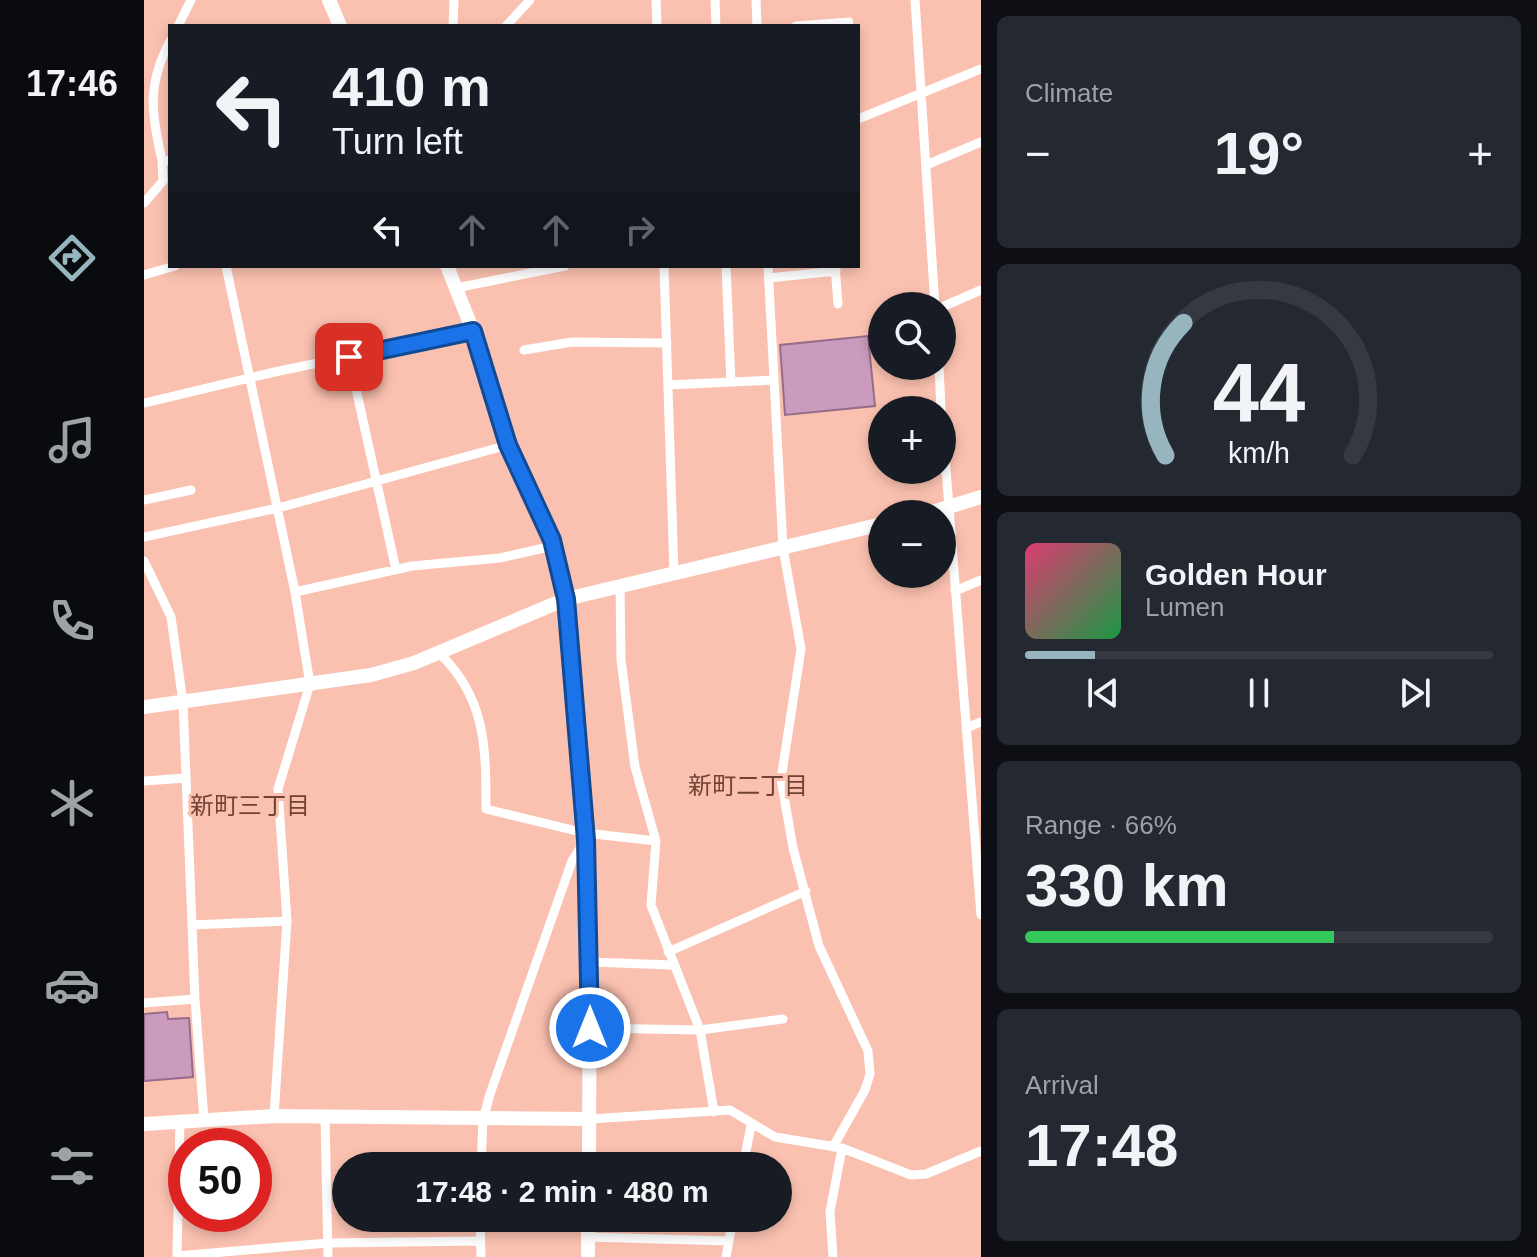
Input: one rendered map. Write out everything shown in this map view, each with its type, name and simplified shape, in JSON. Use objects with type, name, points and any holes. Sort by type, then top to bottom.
[{"type":"street","points":[[179,24],[191,0]]},
{"type":"street","points":[[329,0],[339,24]]},
{"type":"street","points":[[453,24],[454,0]]},
{"type":"street","points":[[508,24],[530,0]]},
{"type":"street","points":[[656,0],[657,24]]},
{"type":"street","points":[[715,0],[716,24]]},
{"type":"street","points":[[756,0],[757,24]]},
{"type":"street","points":[[915,0],[934,292]]},
{"type":"street","points":[[832,24],[849,22]]},
{"type":"street","points":[[144,203],[163,181],[166,161],[153,121],[153,84],[155,68],[168,45]]},
{"type":"street","points":[[860,118],[981,69]]},
{"type":"street","points":[[926,165],[981,142]]},
{"type":"street","points":[[144,275],[168,268]]},
{"type":"street","points":[[226,268],[295,592],[310,684],[278,789],[287,921],[274,1116]]},
{"type":"street","points":[[448,268],[473,331],[508,445],[553,546],[566,599],[585,836],[590,962],[589,1152]]},
{"type":"street","points":[[456,288],[555,268]]},
{"type":"street","points":[[664,268],[674,572]]},
{"type":"street","points":[[726,268],[731,382]]},
{"type":"street","points":[[768,268],[783,548],[801,649],[781,779],[793,848],[819,946],[868,1051],[870,1074],[838,1148],[830,1212],[833,1257]]},
{"type":"street","points":[[769,278],[836,269],[838,304]]},
{"type":"street","points":[[956,301],[981,290]]},
{"type":"street","points":[[144,403],[473,331]]},
{"type":"street","points":[[524,350],[572,342],[667,343]]},
{"type":"street","points":[[349,357],[396,570]]},
{"type":"street","points":[[668,385],[774,380]]},
{"type":"street","points":[[144,537],[278,508],[508,445]]},
{"type":"street","points":[[144,500],[191,490]]},
{"type":"street","points":[[956,506],[981,497]]},
{"type":"street","points":[[144,707],[371,675],[438,652],[566,599],[868,527]]},
{"type":"street","points":[[295,592],[396,570],[500,558],[553,546]]},
{"type":"street","points":[[144,561],[171,617],[183,702],[195,999],[204,1120]]},
{"type":"street","points":[[955,591],[981,580]]},
{"type":"street","points":[[620,585],[621,660],[635,767],[656,841],[651,905],[700,1030],[714,1112]]},
{"type":"street","points":[[955,588],[981,915]]},
{"type":"street","points":[[438,652],[458,674],[475,704],[486,755],[486,809],[585,836],[656,841]]},
{"type":"street","points":[[966,728],[981,722]]},
{"type":"street","points":[[144,781],[186,778]]},
{"type":"street","points":[[482,1152],[483,1120],[568,873],[585,836]]},
{"type":"street","points":[[668,952],[806,891]]},
{"type":"street","points":[[192,925],[287,921]]},
{"type":"street","points":[[590,962],[672,965]]},
{"type":"street","points":[[144,1003],[195,999]]},
{"type":"street","points":[[590,1028],[700,1030],[783,1019]]},
{"type":"street","points":[[144,1124],[274,1116],[590,1119],[730,1110],[751,1126],[775,1137],[838,1148],[911,1175],[926,1174],[981,1151]]},
{"type":"street","points":[[325,1117],[328,1257]]},
{"type":"street","points":[[180,1121],[177,1256],[328,1243],[479,1241]]},
{"type":"street","points":[[746,1152],[751,1126]]},
{"type":"street","points":[[479,1232],[481,1257]]},
{"type":"street","points":[[587,1232],[588,1257]]},
{"type":"street","points":[[726,1257],[731,1232]]},
{"type":"street","points":[[587,1237],[729,1241]]},
{"type":"building","points":[[868,336],[868,380],[872,380],[874,396],[868,396],[868,407],[785,415],[780,345]]},
{"type":"building","points":[[167,1012],[168,1019],[189,1018],[193,1077],[144,1081],[144,1014]]},
{"type":"district","name":"新町二丁目","points":[[748,786]]},
{"type":"district","name":"新町三丁目","points":[[250,806]]},
{"type":"route","points":[[349,357],[473,331],[508,445],[552,540],[566,599],[582,776],[590,916],[590,1028]]}]
